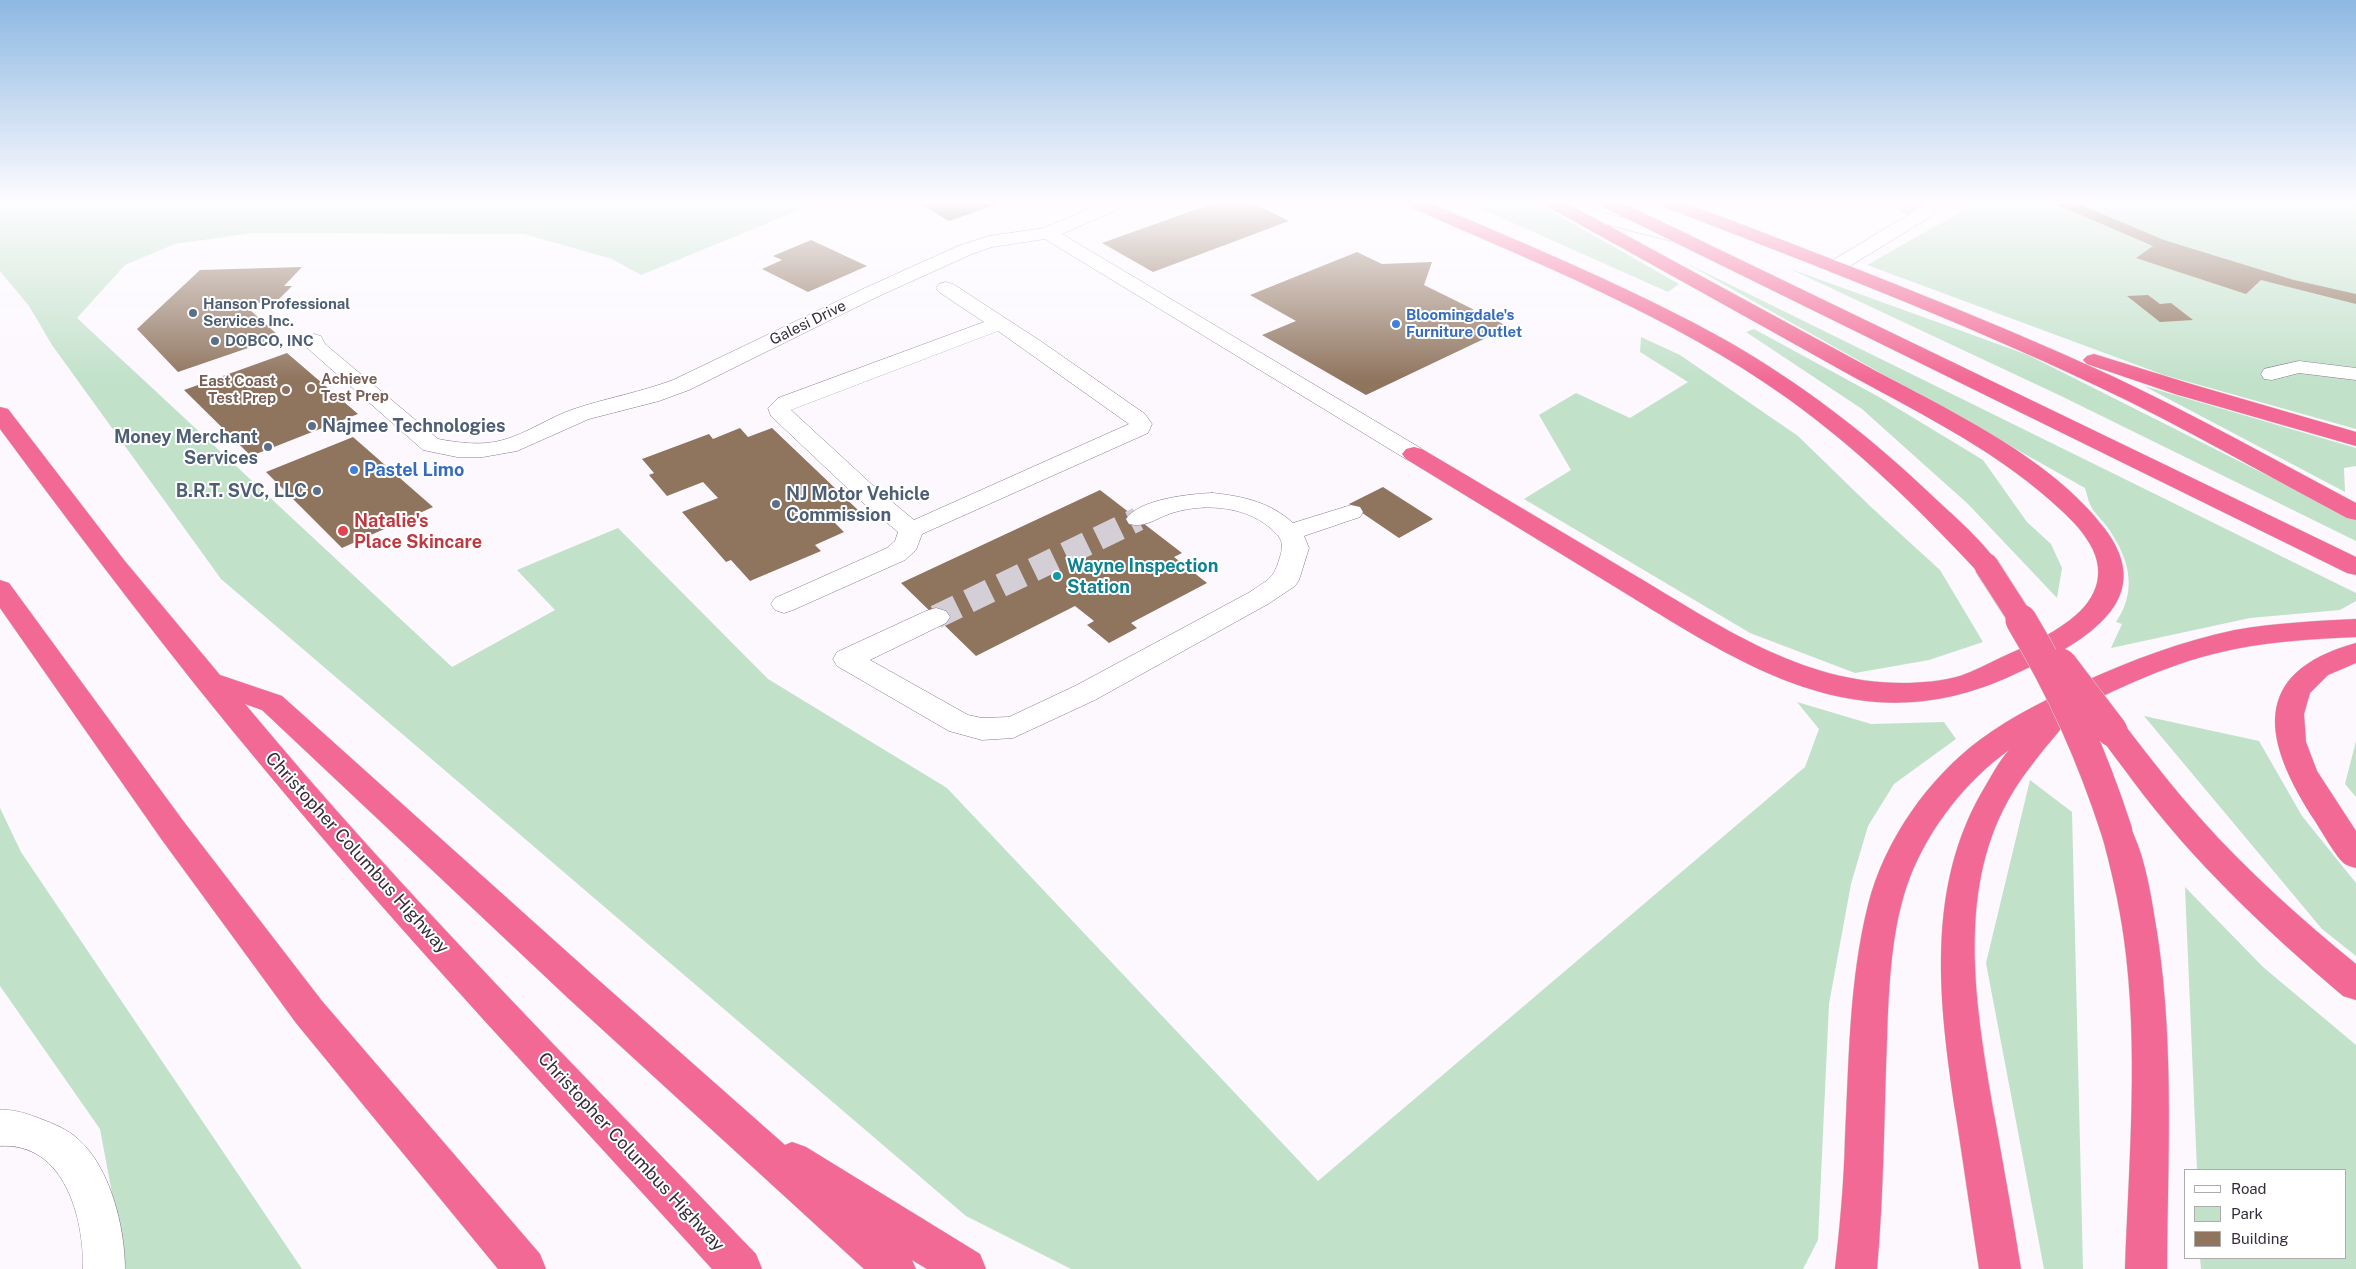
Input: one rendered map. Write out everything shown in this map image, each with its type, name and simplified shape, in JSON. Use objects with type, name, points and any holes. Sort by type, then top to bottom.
[{"type":"highway","points":[[1546,262],[1695,332],[1763,372],[1801,398],[1880,460],[1917,493],[1986,566],[2168,803],[2272,914],[2356,985]]},
{"type":"highway","points":[[1414,454],[1723,640],[1759,659],[1795,674],[1832,684],[1867,690],[1902,692],[1932,691],[1960,686],[1984,678],[2075,631],[2092,617],[2104,602],[2110,586],[2112,568],[2104,547],[2090,526],[2070,505],[2024,468],[1915,402],[1661,262]]},
{"type":"highway","points":[[1733,262],[2356,566]]},
{"type":"highway","points":[[1823,262],[1887,287],[2131,373],[2356,439]]},
{"type":"highway","points":[[1887,287],[2114,385],[2356,512]]},
{"type":"highway","name":"Christopher Columbus Highway","points":[[0,414],[115,566],[276,763],[451,959],[741,1269]]},
{"type":"highway","points":[[1986,566],[2015,609],[2073,714],[2098,774],[2117,832],[2135,903],[2142,954],[2148,1024],[2149,1088],[2146,1269]]},
{"type":"highway","points":[[0,589],[161,815],[309,1012],[525,1269]]},
{"type":"highway","points":[[1856,1269],[1863,1209],[1873,974],[1880,924],[1892,882],[1909,843],[1931,808],[1955,780],[1996,745],[2042,716],[2131,671],[2192,650],[2257,636],[2356,628]]},
{"type":"highway","points":[[2356,652],[2322,666],[2306,678],[2294,693],[2289,712],[2290,734],[2295,759],[2316,797],[2356,855]]},
{"type":"highway","points":[[212,683],[272,703],[731,1123],[895,1269]]},
{"type":"highway","points":[[2000,1269],[1958,1004],[1956,956],[1959,909],[1965,869],[1976,833],[1990,801],[2027,746],[2077,697]]},
{"type":"highway","points":[[731,1123],[965,1269]]},
{"type":"street","name":"Galesi Drive","points":[[314,340],[315,346],[431,445],[457,450],[483,450],[509,446],[582,414],[651,396],[681,385],[937,262]]},
{"type":"street","points":[[1096,262],[1414,454]]},
{"type":"street","points":[[1835,267],[1843,262]]},
{"type":"street","points":[[911,530],[1140,428],[1141,424],[999,323],[946,288]]},
{"type":"street","points":[[911,530],[870,496],[779,408],[786,403],[999,323]]},
{"type":"street","points":[[2272,374],[2299,367],[2356,374]]},
{"type":"street","points":[[936,617],[847,659],[959,723],[982,729],[1013,727],[1085,693],[1259,598],[1286,580],[1296,548],[1290,532],[1275,519],[1252,507],[1231,503],[1187,502],[1163,508],[1138,519]]},
{"type":"street","points":[[1290,532],[1351,512]]},
{"type":"street","points":[[784,604],[896,554],[907,544],[911,530]]},
{"type":"street","points":[[0,1128],[37,1135],[67,1154],[85,1182],[98,1216],[105,1256],[104,1269]]},
{"type":"green space","points":[[0,262],[132,262],[125,265],[77,318],[452,667],[555,610],[517,570],[618,528],[768,679],[947,788],[1318,1181],[1805,767],[1819,729],[1797,702],[1871,724],[1944,722],[1956,739],[1894,784],[1868,826],[1851,884],[1829,1004],[1818,1240],[1803,1269],[1071,1269],[966,1216],[221,579],[52,345],[29,306],[0,271]]},
{"type":"green space","points":[[618,262],[672,262],[641,275]]},
{"type":"green space","points":[[1601,262],[1641,262],[1679,284],[1668,292]]},
{"type":"green space","points":[[1684,262],[2356,593],[2356,601],[2340,610],[2250,618],[2111,648],[2122,624],[2116,622],[2127,599],[2128,576],[2117,542],[2092,508],[2085,488]]},
{"type":"green space","points":[[1872,262],[2356,262],[2356,429],[2164,375],[1867,265]]},
{"type":"green space","points":[[1788,268],[2028,355],[2356,520],[2356,541],[2061,396]]},
{"type":"green space","points":[[1754,329],[1879,397],[1983,460],[2027,522],[2051,544],[2062,568],[2057,598],[1968,504],[1862,409],[1746,332]]},
{"type":"green space","points":[[1641,337],[1680,355],[1798,436],[1871,507],[1940,570],[1983,642],[1929,660],[1855,673],[1750,633],[1524,499],[1571,470],[1539,415],[1576,393],[1630,418],[1688,382],[1640,352]]},
{"type":"green space","points":[[2144,386],[2356,448],[2356,466],[2344,468],[2345,492]]},
{"type":"green space","points":[[2144,716],[2259,741],[2302,816],[2356,883],[2356,956],[2322,929]]},
{"type":"green space","points":[[2356,741],[2356,797],[2345,784]]},
{"type":"green space","points":[[2030,780],[2072,812],[2083,1269],[2044,1269],[1986,963]]},
{"type":"green space","points":[[0,808],[21,852],[302,1269],[126,1269],[100,1129],[0,986]]},
{"type":"green space","points":[[2185,887],[2263,967],[2356,1045],[2356,1269],[2201,1269],[2200,1259],[2346,1259],[2346,1169],[2197,1169]]},
{"type":"building","points":[[777,262],[859,262],[867,266],[808,292],[762,269]]},
{"type":"building","points":[[1136,262],[1179,262],[1153,272]]},
{"type":"building","name":"Bloomingdale's Furniture Outlet","points":[[1332,262],[1378,262],[1382,264],[1432,262],[1424,285],[1509,327],[1366,395],[1262,335],[1296,321],[1250,295]]},
{"type":"building","points":[[2149,262],[2236,262],[2294,280],[2356,294],[2356,304],[2261,280],[2246,294]]},
{"type":"building","points":[[302,267],[284,286],[292,286],[279,299],[273,300],[270,303],[257,303],[250,310],[280,337],[178,372],[137,329],[200,270]]},
{"type":"building","points":[[2148,295],[2160,304],[2171,303],[2193,320],[2160,322],[2127,296]]},
{"type":"building","points":[[287,353],[358,414],[251,456],[184,390]]},
{"type":"building","name":"NJ Motor Vehicle Commission","points":[[740,428],[748,437],[772,428],[859,511],[834,522],[844,532],[815,545],[821,551],[750,581],[731,560],[726,562],[682,512],[718,498],[703,482],[667,496],[649,475],[654,473],[642,459],[709,434],[713,439]]},
{"type":"building","points":[[353,437],[433,507],[342,548],[266,472]]},
{"type":"building","points":[[1383,487],[1433,519],[1399,538],[1349,504]]},
{"type":"building","name":"Wayne Inspection Station","points":[[1100,490],[1182,553],[1174,557],[1207,583],[1131,623],[1137,628],[1109,643],[1087,625],[1094,621],[1075,606],[976,656],[901,583]]},
{"type":"tunnel","points":[[936,617],[1138,519]]},
{"type":"place","name":"Hanson Professional Services Inc.","points":[[193,313]]},
{"type":"place","name":"Bloomingdale's Furniture Outlet","points":[[1396,324]]},
{"type":"place","name":"DOBCO, INC","points":[[215,341]]},
{"type":"place","name":"Achieve Test Prep","points":[[311,388]]},
{"type":"place","name":"East Coast Test Prep","points":[[286,390]]},
{"type":"place","name":"Najmee Technologies","points":[[312,426]]},
{"type":"place","name":"Money Merchant Services","points":[[268,447]]},
{"type":"place","name":"Pastel Limo","points":[[354,470]]},
{"type":"place","name":"B.R.T. SVC, LLC","points":[[317,491]]},
{"type":"place","name":"NJ Motor Vehicle Commission","points":[[776,504]]},
{"type":"place","name":"Natalie's Place Skincare","points":[[343,531]]},
{"type":"place","name":"Wayne Inspection Station","points":[[1057,576]]}]
